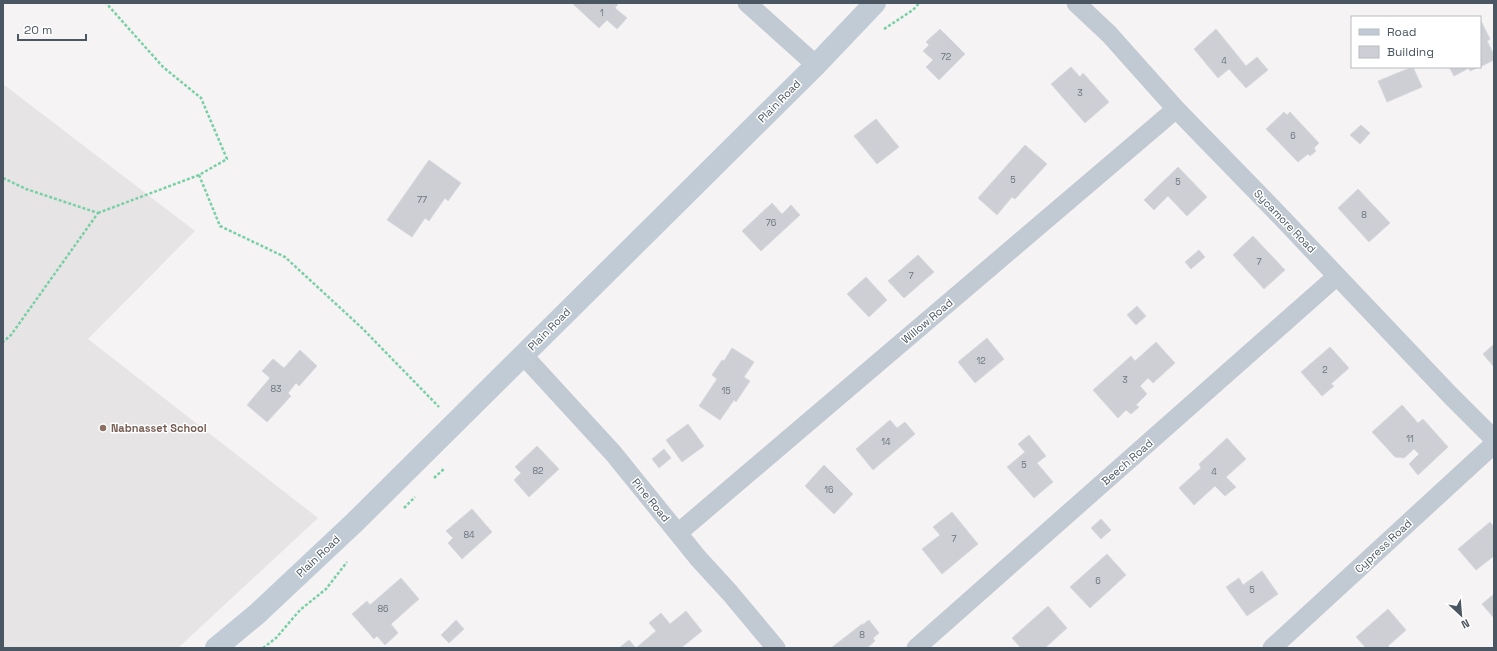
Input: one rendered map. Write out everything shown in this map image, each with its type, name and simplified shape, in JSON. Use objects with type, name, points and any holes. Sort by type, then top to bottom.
[{"type":"main road","name":"Plain Road","points":[[216,648],[256,614],[355,522],[816,64],[875,3]]},
{"type":"street","points":[[747,3],[816,64]]},
{"type":"street","name":"Sycamore Road","points":[[1076,3],[1109,34],[1176,109],[1338,276],[1444,389],[1494,439]]},
{"type":"street","name":"Willow Road","points":[[678,533],[1176,109]]},
{"type":"street","name":"Beech Road","points":[[916,648],[1338,276]]},
{"type":"street","name":"Pine Road","points":[[523,355],[613,453],[678,533],[776,648]]},
{"type":"street","name":"Cypress Road","points":[[1272,648],[1494,444]]},
{"type":"path","points":[[3,342],[11,334],[98,213],[199,175],[227,158],[201,98],[163,67],[106,3]]},
{"type":"path","points":[[199,175],[220,226],[285,258],[362,328],[454,424]]},
{"type":"path","points":[[3,178],[26,188],[98,213]]},
{"type":"shaded area","name":"Nabnasset School","points":[[3,84],[195,231],[88,339],[318,518],[178,648],[3,648]]},
{"type":"building","points":[[572,3],[617,3],[618,4],[615,8],[627,18],[617,29],[607,20],[599,28]]},
{"type":"building","points":[[1481,21],[1490,39],[1487,41],[1494,55],[1494,60],[1481,66]]},
{"type":"building","points":[[940,29],[965,54],[939,80],[926,67],[933,60],[923,51],[929,45],[926,42]]},
{"type":"building","points":[[1216,29],[1246,66],[1257,57],[1268,70],[1246,88],[1229,69],[1218,78],[1194,49]]},
{"type":"building","points":[[1071,67],[1080,77],[1083,73],[1109,102],[1085,123],[1051,84]]},
{"type":"building","points":[[1410,68],[1413,68],[1422,87],[1387,102],[1378,81]]},
{"type":"building","points":[[1450,68],[1469,68],[1454,76]]},
{"type":"building","points":[[1469,68],[1477,68],[1470,71]]},
{"type":"building","points":[[1284,112],[1287,115],[1290,112],[1319,143],[1314,148],[1316,151],[1310,156],[1308,154],[1298,162],[1266,129]]},
{"type":"building","points":[[876,119],[899,147],[877,164],[854,136]]},
{"type":"building","points":[[1361,125],[1370,133],[1360,144],[1350,135]]},
{"type":"building","points":[[1025,145],[1047,164],[1015,199],[1012,197],[997,215],[978,198]]},
{"type":"building","points":[[429,160],[461,183],[448,201],[445,198],[429,221],[425,218],[412,237],[387,220]]},
{"type":"building","points":[[1178,167],[1207,197],[1187,216],[1168,196],[1154,210],[1144,200]]},
{"type":"building","points":[[1358,189],[1390,223],[1369,242],[1338,208]]},
{"type":"building","points":[[772,203],[782,214],[791,205],[800,215],[761,251],[742,231]]},
{"type":"building","points":[[1253,236],[1285,270],[1264,289],[1233,255]]},
{"type":"building","points":[[1199,250],[1205,257],[1191,269],[1185,262]]},
{"type":"building","points":[[918,255],[934,272],[904,298],[888,281]]},
{"type":"building","points":[[866,277],[887,300],[869,317],[847,294]]},
{"type":"building","points":[[1137,306],[1146,316],[1136,325],[1127,315]]},
{"type":"building","points":[[987,338],[1004,359],[975,383],[958,362]]},
{"type":"building","points":[[1156,342],[1175,363],[1153,383],[1148,378],[1140,386],[1147,394],[1136,405],[1139,407],[1131,414],[1126,410],[1118,418],[1093,390],[1131,356],[1135,361]]},
{"type":"building","points":[[1494,344],[1494,367],[1483,354]]},
{"type":"building","points":[[1330,347],[1349,368],[1331,384],[1334,386],[1322,396],[1301,372]]},
{"type":"building","points":[[732,348],[754,362],[744,377],[750,381],[736,402],[734,400],[720,420],[699,406],[717,379],[712,375],[722,360],[724,361]]},
{"type":"building","points":[[300,350],[317,366],[299,386],[296,383],[288,393],[291,396],[267,422],[247,405],[270,378],[262,371],[273,359],[284,368]]},
{"type":"building","points":[[1402,405],[1418,423],[1423,419],[1448,447],[1418,475],[1409,464],[1419,454],[1414,449],[1404,458],[1395,457],[1372,432]]},
{"type":"building","points":[[890,420],[897,428],[905,422],[915,434],[873,470],[856,449]]},
{"type":"building","points":[[688,424],[704,446],[682,462],[666,440]]},
{"type":"building","points":[[1029,435],[1046,456],[1037,463],[1053,482],[1034,498],[1007,467],[1025,452],[1018,444]]},
{"type":"building","points":[[1227,438],[1246,459],[1226,477],[1236,487],[1225,496],[1215,486],[1194,505],[1179,488],[1201,468],[1199,464]]},
{"type":"building","points":[[537,446],[559,469],[529,497],[514,480],[521,473],[515,467]]},
{"type":"building","points":[[664,449],[671,458],[659,468],[652,459]]},
{"type":"building","points":[[824,465],[853,494],[834,514],[805,486]]},
{"type":"building","points":[[472,509],[492,532],[462,559],[448,543],[453,538],[446,531]]},
{"type":"building","points":[[952,512],[978,544],[942,574],[922,549],[940,535],[933,527]]},
{"type":"building","points":[[1101,519],[1111,530],[1101,539],[1091,528]]},
{"type":"building","points":[[1490,522],[1494,527],[1494,556],[1476,570],[1458,549]]},
{"type":"building","points":[[1107,554],[1126,575],[1090,608],[1070,587]]},
{"type":"building","points":[[1262,571],[1278,594],[1247,616],[1226,587],[1239,578],[1243,585]]},
{"type":"building","points":[[401,578],[419,599],[391,624],[398,633],[385,645],[377,636],[374,639],[352,614],[367,601],[370,605]]},
{"type":"building","points":[[1494,594],[1494,616],[1493,617],[1482,604]]},
{"type":"building","points":[[1048,606],[1067,628],[1045,648],[1021,648],[1012,638]]},
{"type":"building","points":[[1388,609],[1406,630],[1388,646],[1390,648],[1366,648],[1356,637]]},
{"type":"building","points":[[686,611],[702,631],[681,648],[636,648],[656,631],[649,623],[661,613],[670,624]]},
{"type":"building","points":[[456,620],[464,629],[449,643],[441,635]]},
{"type":"building","points":[[869,620],[879,633],[873,638],[875,641],[867,648],[831,648],[862,624]]},
{"type":"building","points":[[629,640],[636,648],[619,648]]},
{"type":"place","name":"Nabnasset School","points":[[103,428]]}]
